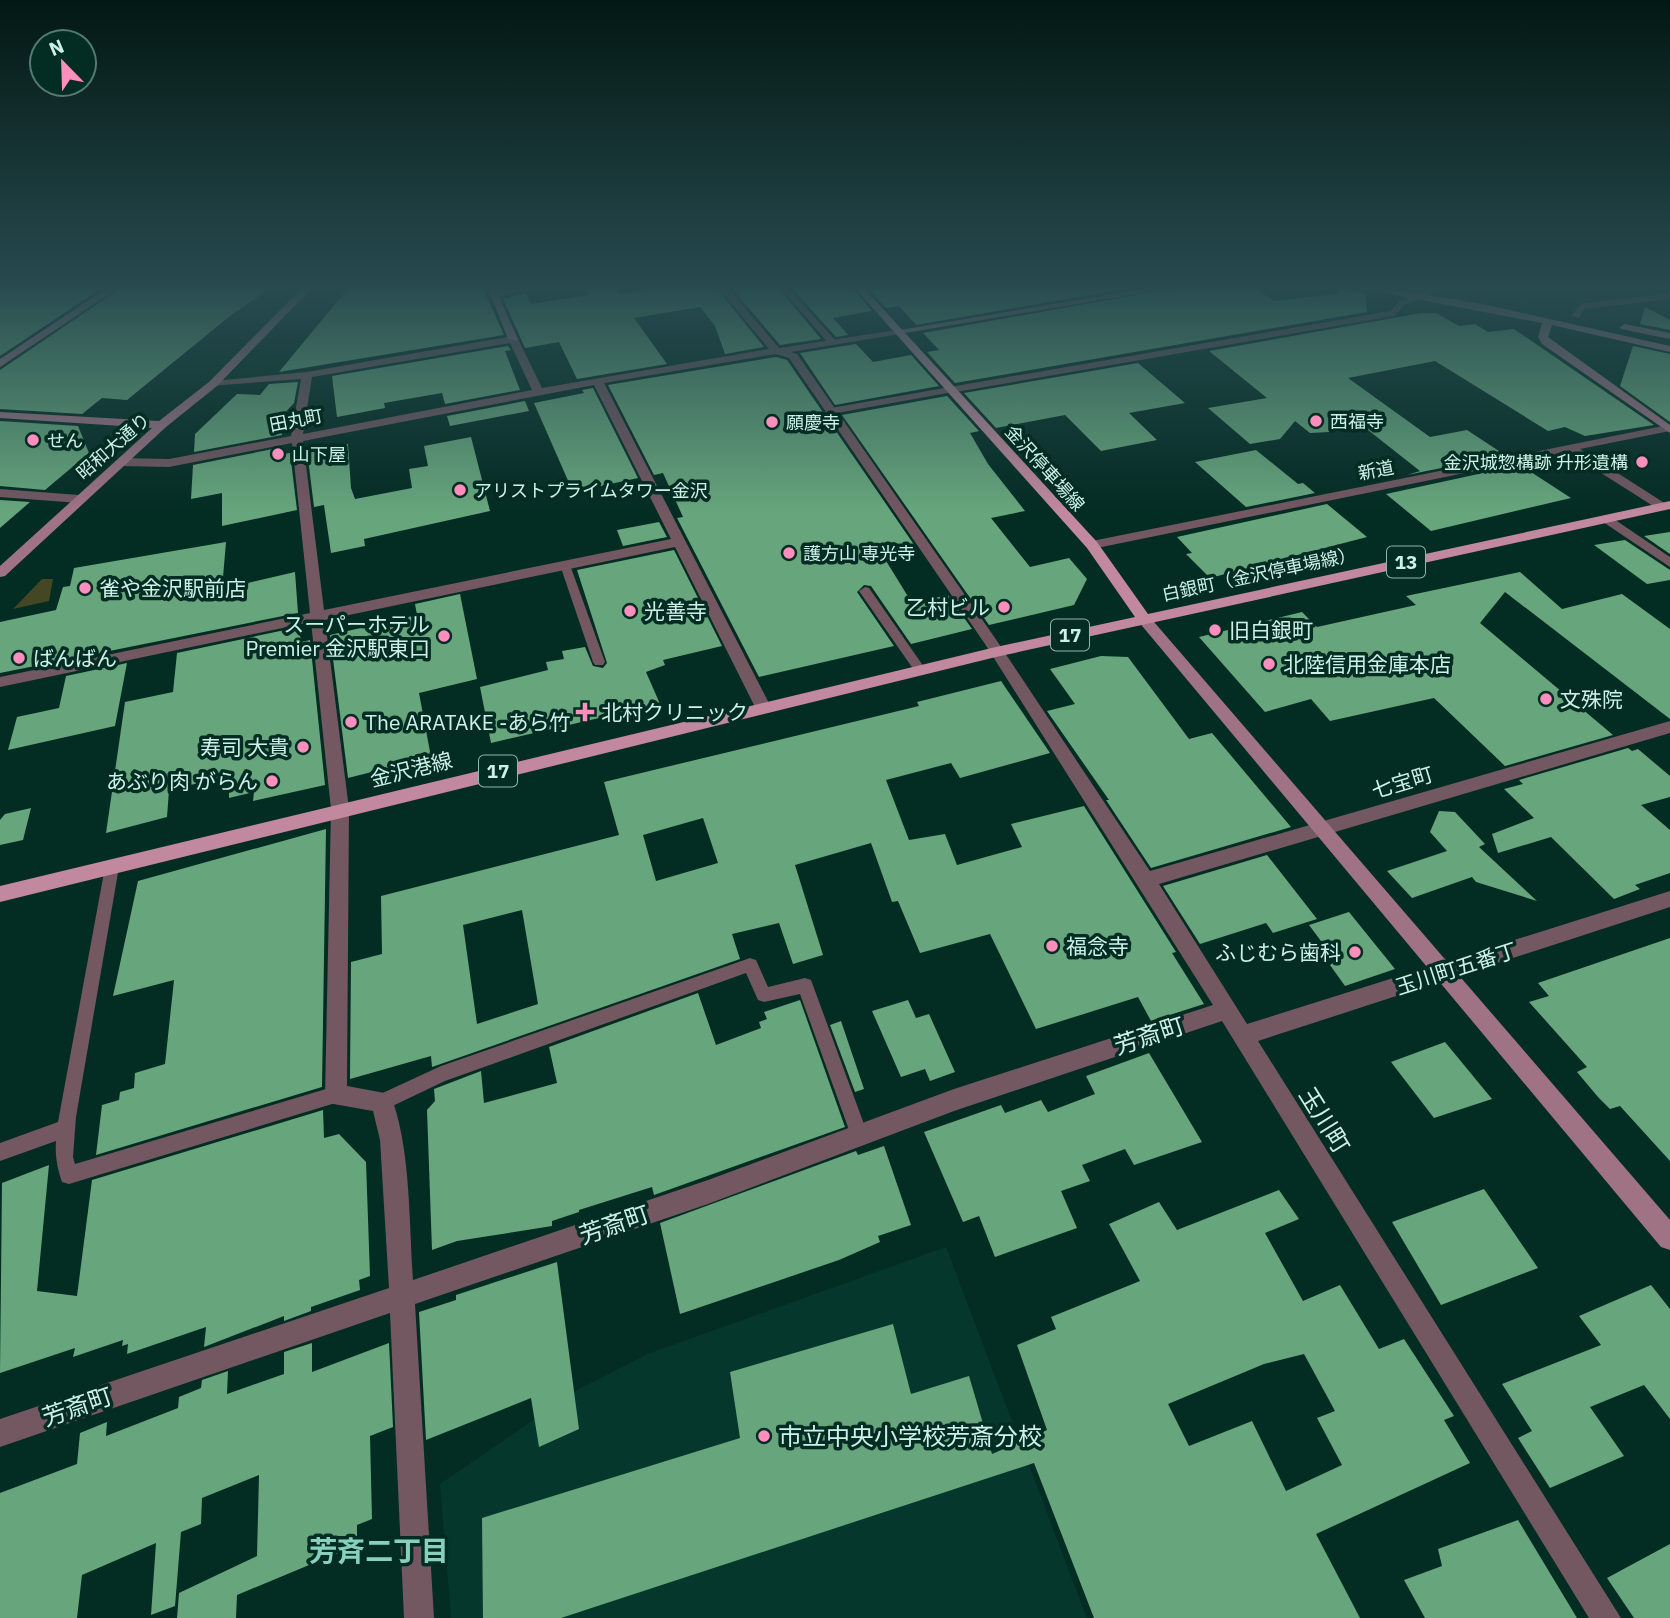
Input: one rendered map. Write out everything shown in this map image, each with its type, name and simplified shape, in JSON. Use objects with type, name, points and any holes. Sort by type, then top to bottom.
[{"type":"main road","name":"金沢停車場線","points":[[925,362],[1092,545],[1143,618]]},
{"type":"main road","name":"白銀町（金沢停車場線）","points":[[1143,618],[1665,506]]},
{"type":"main road","name":"17","points":[[996,652],[1143,618]]},
{"type":"main road","name":"金沢港線","points":[[0,894],[340,809],[996,652]]},
{"type":"street","name":"昭和大通り","points":[[0,573],[79,499],[162,425],[213,384],[235,362]]},
{"type":"street","points":[[213,384],[248,383],[384,362]]},
{"type":"street","points":[[524,362],[538,392]]},
{"type":"street","name":"田丸町","points":[[121,462],[169,463],[538,392],[713,362]]},
{"type":"street","name":"玉川町","points":[[797,362],[996,652],[1146,880],[1606,1618]]},
{"type":"street","points":[[950,390],[1114,362]]},
{"type":"street","points":[[1574,362],[1669,429]]},
{"type":"street","points":[[307,375],[297,437],[340,809],[336,1095],[382,1102],[391,1140],[419,1618]]},
{"type":"street","points":[[597,381],[763,707]]},
{"type":"street","points":[[0,415],[162,425]]},
{"type":"street","name":"新道","points":[[1092,545],[1669,429]]},
{"type":"street","points":[[1570,448],[1665,506]]},
{"type":"street","points":[[0,494],[79,499]]},
{"type":"street","points":[[1608,519],[1670,563]]},
{"type":"street","points":[[0,682],[678,541]]},
{"type":"street","points":[[1143,618],[1320,830],[1670,1238]]},
{"type":"street","name":"七宝町","points":[[1146,880],[1670,727]]},
{"type":"street","name":"玉川町五番丁","points":[[1242,1036],[1670,899]]},
{"type":"street","name":"芳斎町","points":[[0,1433],[708,1192],[859,1135],[1226,1010]]},
{"type":"lane","points":[[831,411],[950,390]]},
{"type":"lane","points":[[565,565],[599,662]]},
{"type":"lane","points":[[865,592],[920,670]]},
{"type":"lane","points":[[113,867],[66,1128],[64,1157],[69,1175],[336,1095]]},
{"type":"lane","points":[[382,1102],[441,1074],[750,965],[764,995],[804,985],[859,1135]]},
{"type":"lane","points":[[0,1152],[66,1128]]},
{"type":"shaded area","points":[[42,579],[53,579],[49,601],[13,609]]},
{"type":"shaded area","name":"市立中央小学校芳斎分校","points":[[946,1247],[1087,1618],[451,1618],[440,1484],[579,1389],[650,1353]]},
{"type":"building","points":[[13,362],[174,362],[127,400],[102,398],[82,414],[0,409],[0,370]]},
{"type":"building","points":[[288,362],[343,362],[279,372]]},
{"type":"building","points":[[417,362],[509,362],[520,390],[445,404],[442,393],[384,403],[385,408],[337,417],[332,376]]},
{"type":"building","points":[[568,362],[665,362],[667,364],[577,379]]},
{"type":"building","points":[[749,362],[788,362],[917,549],[883,556],[912,603],[948,595],[972,629],[911,644],[871,586],[864,585],[857,592],[894,646],[759,677],[677,518],[683,517],[663,473],[654,475],[608,385]]},
{"type":"building","points":[[806,362],[917,362],[939,386],[835,405]]},
{"type":"building","points":[[936,362],[1080,362],[955,383]]},
{"type":"building","points":[[1222,362],[1432,362],[1348,378],[1430,437],[1467,430],[1505,455],[1407,475],[1420,471],[1368,430],[1310,433],[1295,421],[1280,439],[1250,444],[1208,408],[1267,398]]},
{"type":"building","points":[[1436,362],[1561,362],[1654,425],[1585,436],[1565,427],[1548,431]]},
{"type":"building","points":[[1628,362],[1670,362],[1670,422],[1620,386]]},
{"type":"building","points":[[1138,363],[1185,403],[1129,413],[1157,440],[1101,451],[1065,415],[996,428],[964,393]]},
{"type":"building","points":[[298,382],[294,403],[280,418],[282,435],[194,452],[195,434],[237,394],[260,395],[269,384]]},
{"type":"building","points":[[593,388],[638,478],[573,492],[534,403],[584,393],[582,390]]},
{"type":"building","points":[[947,396],[979,431],[970,433],[988,464],[1025,511],[991,518],[1030,567],[1069,558],[1087,579],[1074,605],[989,625],[842,415]]},
{"type":"building","points":[[525,401],[529,411],[450,426],[447,416]]},
{"type":"building","points":[[0,421],[78,426],[89,453],[45,490],[0,486]]},
{"type":"building","name":"アリストプライムタワー金沢","points":[[471,437],[490,511],[364,539],[365,546],[331,553],[324,505],[314,507],[307,450],[348,444],[351,488],[355,499],[412,488],[409,469],[428,466],[424,446]]},
{"type":"building","points":[[283,447],[283,454],[290,453],[297,510],[222,526],[222,493],[191,499],[193,465]]},
{"type":"building","points":[[1256,450],[1298,484],[1303,483],[1315,493],[1246,507],[1195,462]]},
{"type":"building","points":[[1520,465],[1571,498],[1431,531],[1386,494]]},
{"type":"building","points":[[0,500],[30,502],[0,528]]},
{"type":"building","points":[[1327,504],[1367,537],[1210,578],[1186,554],[1192,553],[1177,537]]},
{"type":"building","points":[[659,522],[667,537],[623,546],[617,530]]},
{"type":"building","points":[[1670,532],[1670,554],[1644,536]]},
{"type":"building","points":[[1625,540],[1670,570],[1670,580],[1647,584],[1594,545]]},
{"type":"building","points":[[226,542],[222,589],[295,572],[298,613],[0,673],[0,622],[56,610],[63,587],[70,586],[74,568]]},
{"type":"building","points":[[674,550],[722,646],[663,660],[665,665],[646,672],[660,704],[491,743],[480,687],[548,670],[546,662],[564,659],[562,651],[585,647],[593,666],[603,668],[607,663],[577,570]]},
{"type":"building","points":[[1520,572],[1562,609],[1622,594],[1670,629],[1670,719],[1505,592],[1480,623],[1613,735],[1505,766],[1434,698],[1330,721],[1311,699],[1265,712],[1199,637],[1302,612],[1317,627],[1416,605],[1406,596]]},
{"type":"building","points":[[460,594],[477,679],[419,693],[431,757],[348,778],[330,635],[417,615],[415,604]]},
{"type":"building","points":[[299,627],[301,642],[310,640],[325,785],[253,801],[254,792],[229,798],[229,776],[169,790],[167,817],[106,833],[125,702],[173,692],[177,653]]},
{"type":"building","points":[[1101,656],[1128,657],[1189,739],[1212,733],[1291,827],[1151,868],[1106,800],[1109,800],[1047,711],[1075,704],[1050,669]]},
{"type":"building","points":[[127,663],[115,726],[8,750],[17,717],[59,708],[66,676]]},
{"type":"building","points":[[1001,681],[1050,753],[960,778],[951,763],[886,780],[909,840],[945,834],[957,865],[1022,847],[1011,824],[1084,806],[1176,952],[1172,953],[1204,1004],[1151,1021],[1138,997],[1036,1029],[990,934],[920,953],[898,901],[892,902],[871,843],[795,865],[823,955],[793,964],[779,923],[732,934],[740,959],[432,1067],[431,1056],[350,1079],[351,962],[382,954],[381,896],[619,835],[604,782],[919,706],[917,702]],"holes":[[[703,818],[718,863],[656,881],[643,835]],[[522,910],[538,1004],[477,1024],[463,925]]]},
{"type":"building","points":[[1628,748],[1632,751],[1638,749],[1670,776],[1670,797],[1641,805],[1670,830],[1670,873],[1635,885],[1640,889],[1614,899],[1551,837],[1498,853],[1492,834],[1534,818],[1504,789],[1523,784],[1519,780]]},
{"type":"building","points":[[31,808],[23,840],[0,845],[0,820],[5,814]]},
{"type":"building","points":[[1439,811],[1455,812],[1485,844],[1479,847],[1537,901],[1476,882],[1472,877],[1412,898],[1387,871],[1447,851],[1430,832]]},
{"type":"building","points":[[326,829],[322,1087],[96,1155],[102,1105],[119,1100],[120,1092],[134,1088],[135,1073],[165,1064],[174,980],[113,996],[138,881]]},
{"type":"building","points":[[1267,855],[1317,919],[1273,933],[1266,923],[1200,944],[1163,886]]},
{"type":"building","name":"ふじむら歯科","points":[[1349,912],[1395,969],[1345,986],[1330,965],[1336,961],[1309,925]]},
{"type":"building","points":[[1670,938],[1670,1161],[1620,1106],[1610,1109],[1598,1097],[1577,1072],[1587,1067],[1529,1002],[1549,996],[1538,983]]},
{"type":"building","points":[[698,993],[716,1045],[761,1028],[759,1022],[767,1019],[764,1012],[800,1000],[845,1127],[654,1195],[652,1187],[579,1210],[552,1221],[552,1226],[457,1241],[432,1250],[427,1110],[435,1101],[434,1089],[481,1071],[484,1103],[557,1083],[549,1047]]},
{"type":"building","points":[[908,1000],[916,1018],[929,1014],[955,1072],[930,1081],[925,1069],[901,1077],[872,1011]]},
{"type":"building","points":[[841,1021],[864,1089],[855,1092],[830,1025]]},
{"type":"building","points":[[1445,1042],[1492,1099],[1434,1118],[1391,1062]]},
{"type":"building","points":[[1149,1053],[1202,1142],[1134,1165],[1125,1149],[1082,1165],[1090,1181],[1061,1191],[1077,1228],[995,1257],[979,1216],[963,1222],[924,1132],[1001,1105],[1005,1113],[1041,1100],[1048,1112],[1095,1094],[1086,1076]]},
{"type":"building","points":[[323,1110],[324,1138],[339,1134],[366,1162],[370,1276],[359,1280],[360,1290],[311,1307],[311,1311],[284,1321],[284,1316],[204,1347],[206,1327],[127,1354],[128,1344],[122,1346],[123,1340],[73,1357],[75,1348],[0,1373],[2,1183],[49,1165],[37,1291],[77,1296],[92,1180]]},
{"type":"building","points":[[884,1146],[911,1225],[878,1236],[880,1242],[839,1260],[680,1314],[660,1223],[856,1151],[858,1155]]},
{"type":"building","points":[[1484,1189],[1538,1268],[1441,1305],[1392,1222]]},
{"type":"building","points":[[1279,1190],[1299,1219],[1265,1233],[1303,1301],[1340,1285],[1379,1349],[1404,1339],[1454,1416],[1444,1420],[1470,1463],[1316,1534],[1360,1618],[1094,1618],[1034,1463],[561,1618],[483,1618],[482,1518],[740,1438],[730,1372],[893,1324],[911,1394],[969,1376],[992,1454],[1047,1430],[1017,1345],[1056,1329],[1051,1317],[1140,1281],[1109,1224],[1159,1202],[1177,1230]],"holes":[[[1304,1354],[1335,1411],[1317,1418],[1342,1465],[1286,1491],[1252,1421],[1189,1446],[1168,1404],[1264,1364]]]},
{"type":"building","points":[[557,1262],[579,1429],[539,1447],[531,1398],[426,1440],[419,1312],[456,1300],[456,1295]]},
{"type":"building","points":[[1651,1285],[1670,1309],[1670,1419],[1644,1385],[1590,1407],[1624,1456],[1550,1488],[1518,1438],[1532,1431],[1502,1384],[1601,1345],[1579,1316]]},
{"type":"building","points":[[312,1343],[312,1372],[389,1343],[393,1427],[370,1436],[372,1519],[357,1525],[357,1545],[237,1595],[236,1618],[177,1618],[179,1593],[257,1556],[259,1475],[202,1498],[201,1524],[181,1532],[175,1606],[151,1615],[156,1543],[82,1575],[77,1618],[0,1618],[0,1493],[77,1464],[80,1433],[107,1422],[106,1436],[178,1408],[179,1397],[201,1388],[202,1380],[228,1371],[227,1394],[284,1374],[284,1352]]},
{"type":"building","points":[[1518,1520],[1577,1618],[1425,1618],[1404,1580],[1442,1566],[1438,1549]]},
{"type":"building","points":[[1670,1544],[1670,1618],[1634,1618],[1607,1578]]},
{"type":"place","name":"西福寺","points":[[1316,421]]},
{"type":"place","name":"願慶寺","points":[[772,422]]},
{"type":"place","name":"せん","points":[[33,440]]},
{"type":"place","name":"山下屋","points":[[278,454]]},
{"type":"place","name":"金沢城惣構跡 升形遺構","points":[[1642,462]]},
{"type":"place","name":"アリストプライムタワー金沢","points":[[460,490]]},
{"type":"place","name":"護方山 専光寺","points":[[789,553]]},
{"type":"place","name":"雀や金沢駅前店","points":[[85,588]]},
{"type":"place","name":"乙村ビル","points":[[1004,607]]},
{"type":"place","name":"光善寺","points":[[630,611]]},
{"type":"place","name":"旧白銀町","points":[[1215,630]]},
{"type":"place","name":"スーパーホテル Premier 金沢駅東口","points":[[444,636]]},
{"type":"place","name":"ばんばん","points":[[19,658]]},
{"type":"place","name":"北陸信用金庫本店","points":[[1269,664]]},
{"type":"place","name":"文殊院","points":[[1546,699]]},
{"type":"place","name":"北村クリニック","points":[[585,712]]},
{"type":"place","name":"The ARATAKE -あら竹","points":[[351,722]]},
{"type":"place","name":"寿司 大貴","points":[[303,747]]},
{"type":"place","name":"あぶり肉 がらん","points":[[272,781]]},
{"type":"place","name":"福念寺","points":[[1052,946]]},
{"type":"place","name":"ふじむら歯科","points":[[1355,952]]},
{"type":"place","name":"市立中央小学校芳斎分校","points":[[764,1436]]},
{"type":"district","name":"芳斉二丁目","points":[[379,1550]]}]
